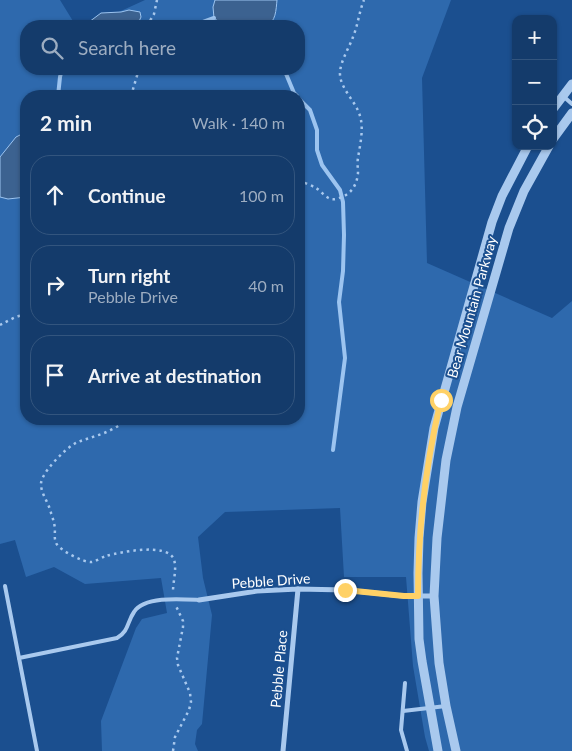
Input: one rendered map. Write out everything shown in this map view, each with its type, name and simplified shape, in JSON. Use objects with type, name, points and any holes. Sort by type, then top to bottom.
[{"type":"street","points":[[556,105],[572,84]]},
{"type":"street","points":[[557,134],[572,113]]},
{"type":"street","name":"Bear Mountain Parkway","points":[[438,751],[419,639],[419,538],[422,502],[434,428],[492,222],[502,196],[526,150]]},
{"type":"street","name":"Bear Mountain Parkway","points":[[456,751],[439,663],[434,596],[440,502],[457,406],[509,228],[524,191],[547,150]]},
{"type":"street","name":"Pebble Drive","points":[[198,600],[257,591],[298,589],[345,590],[404,596],[434,596]]},
{"type":"street","name":"Pebble Place","points":[[283,751],[298,589]]},
{"type":"lane","points":[[563,96],[572,104]]},
{"type":"lane","points":[[5,586],[37,751]]},
{"type":"lane","points":[[19,658],[117,638],[127,630],[132,616],[139,606],[146,603],[176,599],[198,600]]},
{"type":"lane","points":[[405,683],[401,730],[406,751]]},
{"type":"lane","points":[[403,711],[446,706]]},
{"type":"path","points":[[150,20],[157,0]]},
{"type":"path","points":[[305,183],[316,188],[332,200],[347,195],[352,191],[357,180],[357,162],[362,132],[361,118],[354,102],[340,80],[340,72],[354,35],[364,0]]},
{"type":"path","points":[[133,90],[137,75]]},
{"type":"path","points":[[0,326],[20,316]]},
{"type":"path","points":[[119,425],[97,436],[82,440],[67,449],[42,477],[41,488],[51,510],[58,546],[68,553],[85,561],[92,562],[106,556],[141,549],[163,551],[172,556],[175,562],[173,590],[177,609],[183,621],[177,658],[190,693],[191,702],[189,710],[175,737],[173,751]]},
{"type":"shaded area","points":[[0,0],[60,0],[72,20],[20,20],[20,75],[305,75],[305,20],[101,20],[145,0],[451,0],[422,78],[427,263],[552,318],[572,301],[572,751],[429,751],[413,666],[406,577],[344,577],[340,508],[225,512],[198,537],[203,578],[212,615],[202,724],[197,730],[195,744],[198,751],[102,751],[101,721],[136,628],[142,619],[167,613],[161,578],[85,584],[54,567],[26,577],[15,540],[0,544]]},
{"type":"shaded area","points":[[215,0],[277,0],[273,20],[216,20],[214,18],[213,7]]},
{"type":"shaded area","points":[[129,10],[140,12],[141,17],[140,20],[92,20],[101,13]]},
{"type":"shaded area","points":[[20,135],[20,198],[8,199],[0,197],[0,157],[16,137]]},
{"type":"waterway","points":[[208,20],[214,18]]},
{"type":"waterway","points":[[59,90],[60,75]]},
{"type":"waterway","points":[[286,75],[293,90]]},
{"type":"waterway","points":[[305,105],[310,110],[317,130],[317,150],[322,165],[340,190],[343,202],[343,271],[339,302],[345,358],[333,450]]},
{"type":"route","points":[[345,590],[418,596],[422,502],[434,428],[441,400]]}]
